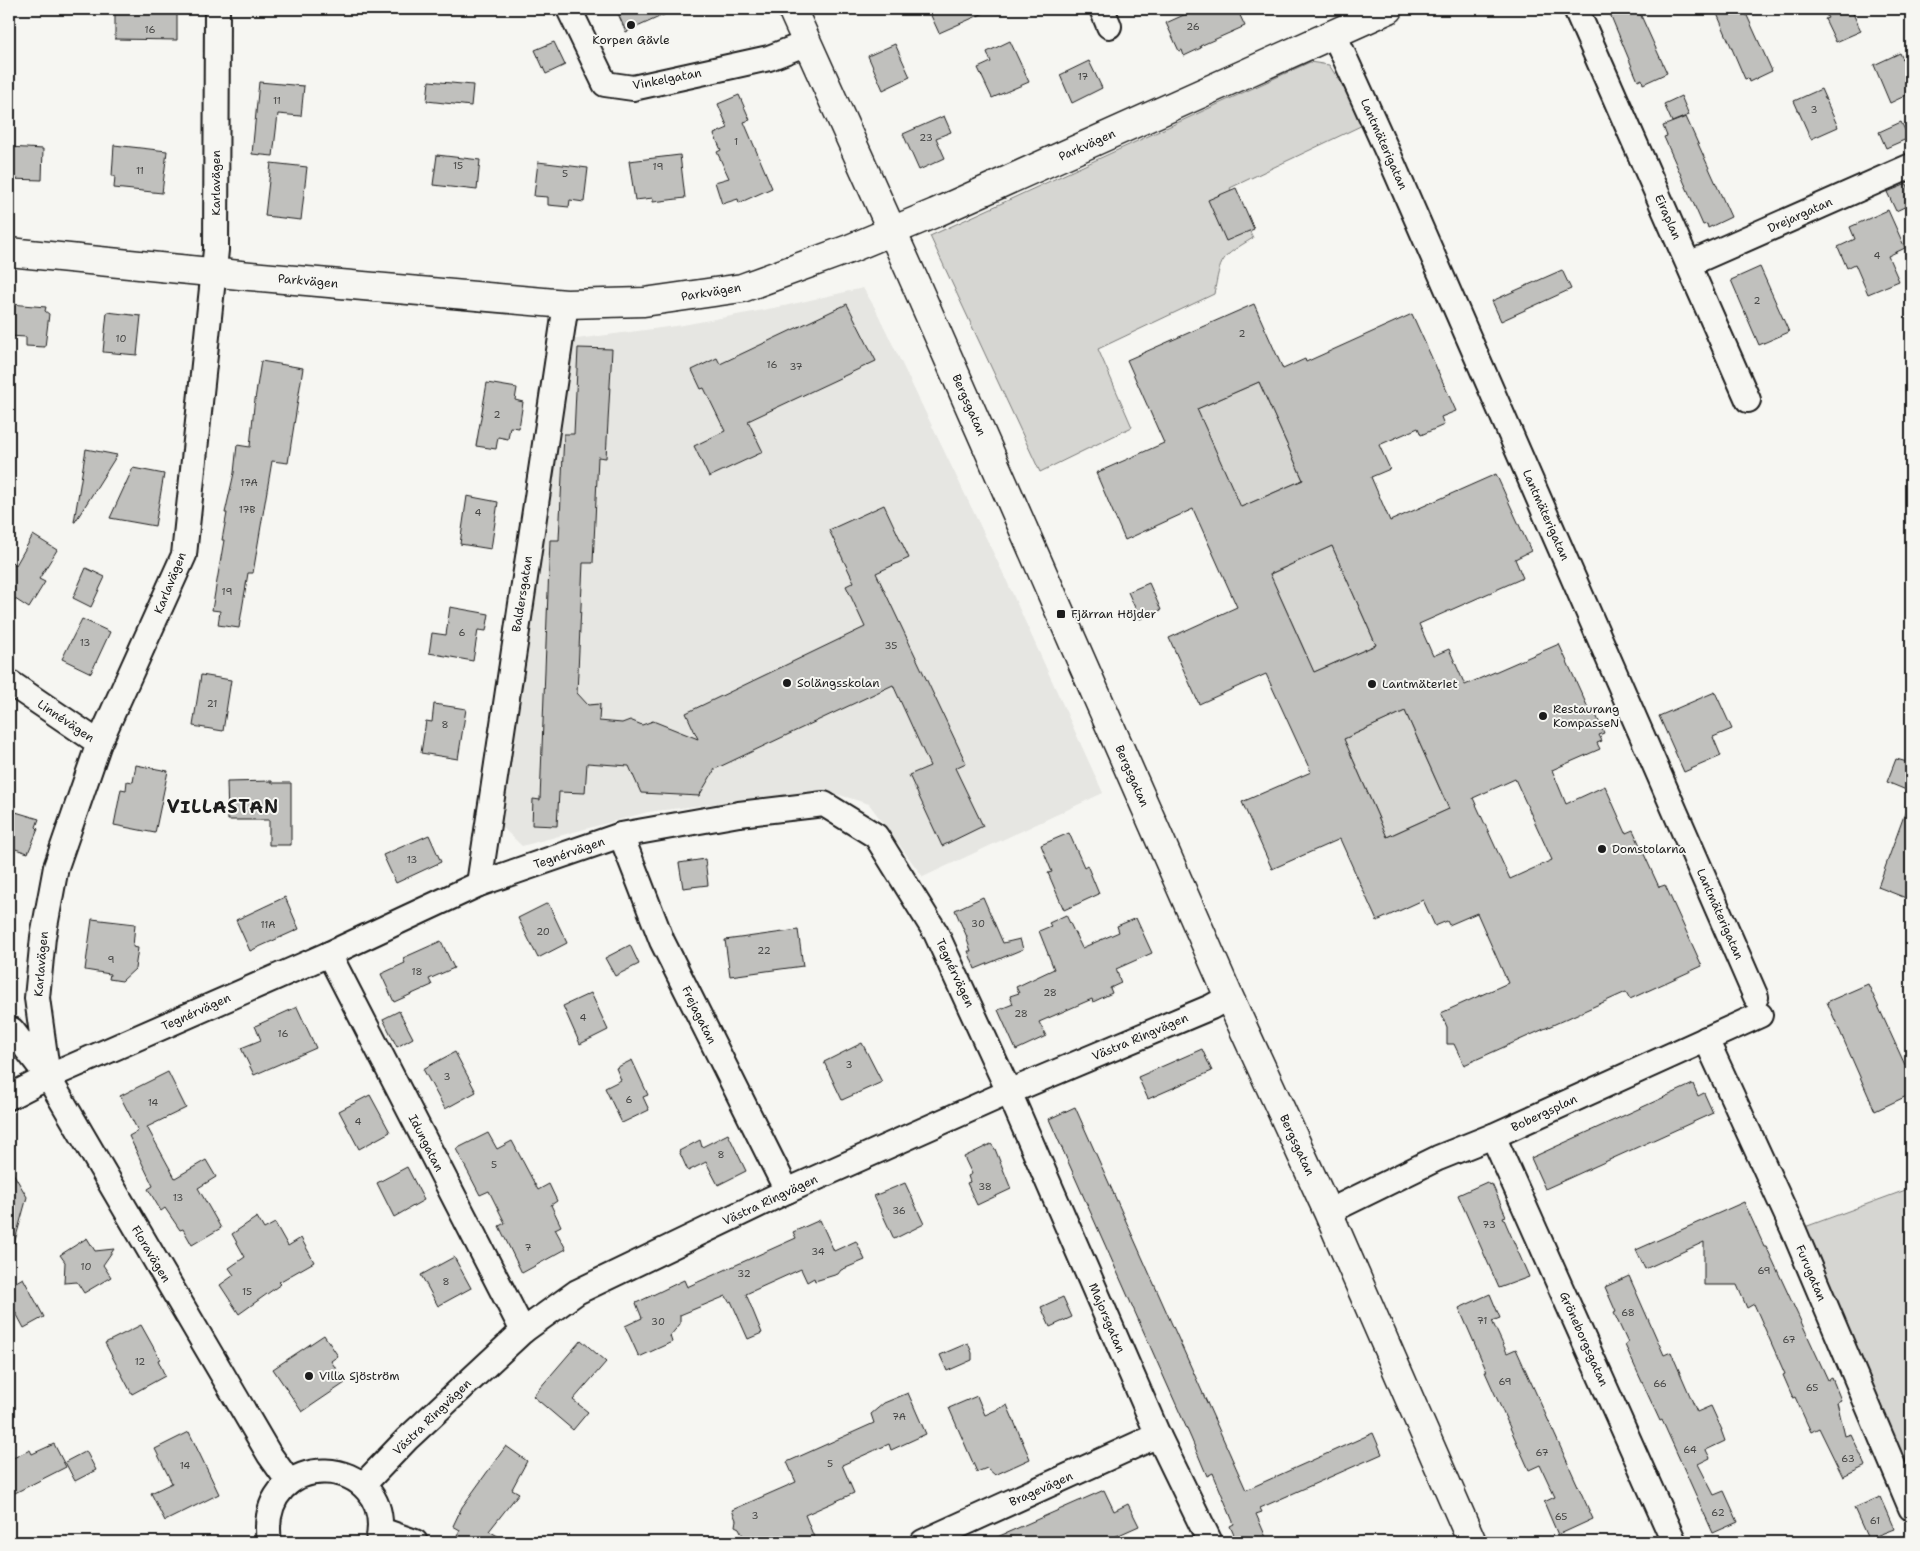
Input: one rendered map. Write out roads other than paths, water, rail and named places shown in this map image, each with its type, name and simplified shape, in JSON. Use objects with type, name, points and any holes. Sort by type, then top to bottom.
[{"type":"street","name":"Karlavägen","points":[[48,1077],[37,998],[42,937],[56,867],[99,743],[184,555],[216,250],[217,9]]},
{"type":"street","name":"Vinkelgatan","points":[[569,9],[606,84],[633,88],[769,58],[807,42]]},
{"type":"street","name":"Bergsgatan","points":[[792,9],[892,230],[1229,997],[1328,1212],[1472,1542]]},
{"type":"street","name":"Parkvägen","points":[[9,252],[566,304],[644,302],[742,288],[849,249],[944,209],[1389,9]]},
{"type":"street","name":"Eiraplan","points":[[1559,9],[1561,14],[1588,34]]},
{"type":"street","name":"Eiraplan","points":[[1576,9],[1748,400]]},
{"type":"street","name":"Lantmäterigatan","points":[[1334,34],[1388,153],[1758,1006]]},
{"type":"street","name":"Drejargatan","points":[[1689,264],[1911,166]]},
{"type":"street","name":"Baldersgatan","points":[[479,884],[566,304]]},
{"type":"street","name":"Linnévägen","points":[[9,682],[99,743]]},
{"type":"street","name":"Tegnérvägen","points":[[9,1097],[48,1077],[329,954],[479,884],[621,835],[739,814],[824,804],[876,836],[936,933],[1009,1092]]},
{"type":"street","name":"Frejagatan","points":[[621,835],[662,941],[787,1191]]},
{"type":"street","name":"Idungatan","points":[[329,954],[523,1331]]},
{"type":"street","name":"Västra Ringvägen","points":[[363,1485],[407,1440],[523,1331],[577,1292],[787,1191],[1009,1092],[1211,1007],[1229,997]]},
{"type":"street","name":"Bobergsplan","points":[[1328,1212],[1438,1158],[1493,1136],[1706,1039],[1758,1006]]},
{"type":"street","name":"Floravägen","points":[[9,1030],[12,1030],[48,1077],[269,1454],[289,1482]]},
{"type":"street","name":"Furugatan","points":[[1706,1039],[1794,1231],[1911,1508]]},
{"type":"street","name":"Majorsgatan","points":[[1009,1092],[1158,1435],[1210,1542]]},
{"type":"street","name":"Gröneborgsgatan","points":[[1493,1136],[1674,1542]]},
{"type":"street","name":"Bragevägen","points":[[923,1542],[1158,1435]]},
{"type":"street","points":[[270,1542],[267,1526],[270,1510],[277,1494],[289,1482],[303,1474],[318,1470],[334,1471],[350,1476],[363,1485],[373,1498],[379,1513],[380,1536],[415,1542]]},
{"type":"place","name":"Korpen Gävle","points":[[631,25]]},
{"type":"place","name":"Fjärran Höjder","points":[[1061,614]]},
{"type":"place","name":"Solängsskolan","points":[[787,683]]},
{"type":"place","name":"Lantmäteriet","points":[[1372,684]]},
{"type":"place","name":"Restaurang KompasseN","points":[[1543,716]]},
{"type":"place","name":"Domstolarna","points":[[1602,849]]},
{"type":"place","name":"Villa Sjöström","points":[[309,1376]]},
{"type":"district","name":"VILLASTAN","points":[[223,807]]}]
